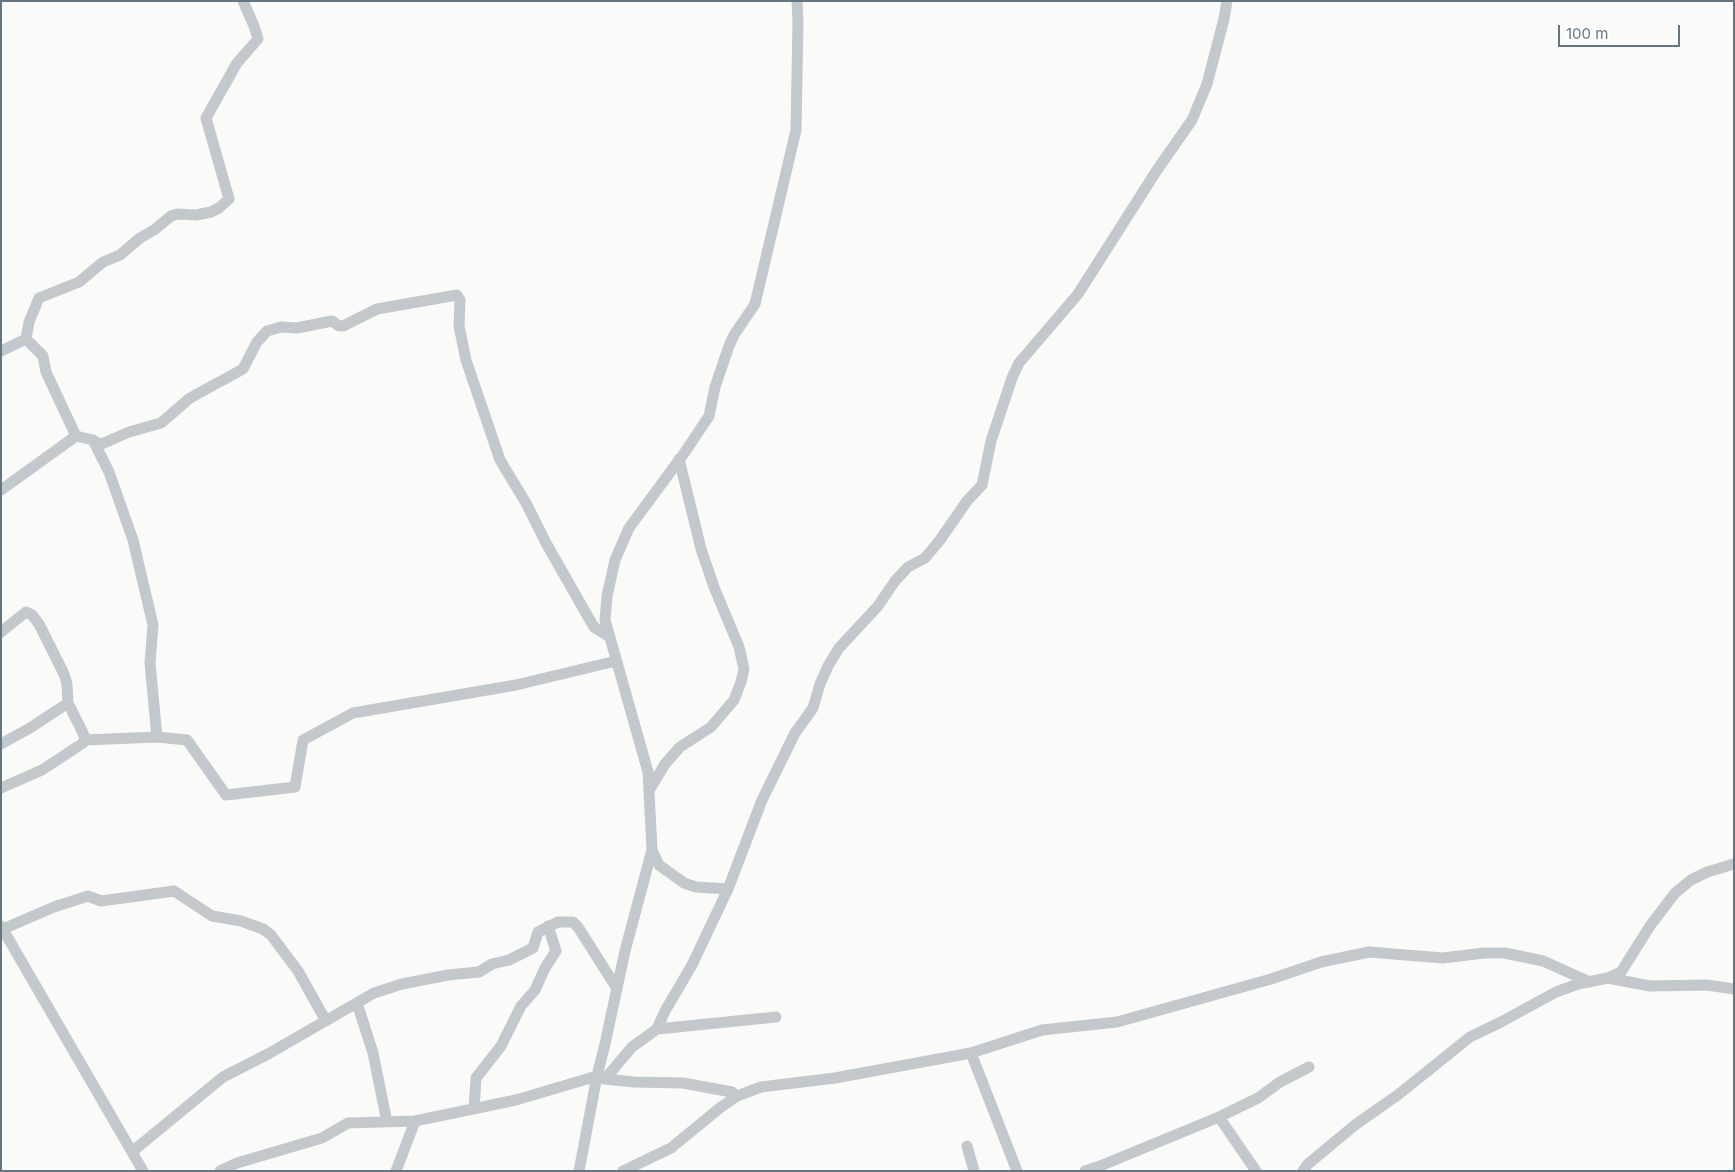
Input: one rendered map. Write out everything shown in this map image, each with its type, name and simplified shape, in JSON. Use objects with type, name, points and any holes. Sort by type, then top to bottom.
[{"type":"street","points":[[26,339],[29,322],[39,298],[79,282],[103,262],[120,255],[171,216],[211,212],[229,199],[206,118],[237,63],[258,39],[243,1]]},
{"type":"street","points":[[579,1171],[601,1077],[616,987],[652,850],[648,772],[604,612],[615,560],[629,528],[709,416],[729,346],[734,335],[755,304],[796,130],[798,21],[796,1]]},
{"type":"street","points":[[657,1029],[665,1010],[692,965],[728,889],[762,800],[796,733],[813,708],[828,666],[839,648],[878,606],[895,581],[908,567],[925,558],[967,501],[982,485],[991,441],[1012,378],[1019,363],[1078,294],[1157,170],[1192,120],[1207,84],[1227,1]]},
{"type":"street","points":[[1,490],[76,436],[93,440],[99,444],[129,432],[161,423],[190,398],[243,369],[257,342],[268,332],[281,327],[297,328],[332,321],[339,326],[343,326],[377,309],[457,295],[460,300],[459,326],[466,360],[500,460],[526,503],[586,615],[594,627],[610,638]]},
{"type":"street","points":[[1,351],[26,339]]},
{"type":"street","points":[[26,339],[43,356],[46,372],[76,436]]},
{"type":"street","points":[[93,440],[109,472],[132,540],[153,625],[150,663],[157,737]]},
{"type":"street","points":[[650,789],[665,764],[680,747],[711,727],[734,700],[744,669],[739,647],[714,588],[701,549],[679,460]]},
{"type":"street","points":[[1,632],[26,612],[32,614],[64,674],[67,684],[68,704],[85,740]]},
{"type":"street","points":[[1,788],[42,770],[85,740],[157,737],[187,740],[226,795],[295,787],[303,740],[353,713],[516,684],[616,661]]},
{"type":"street","points":[[1,744],[68,704]]},
{"type":"street","points":[[652,850],[658,865],[684,883],[696,887],[728,889]]},
{"type":"street","points":[[1302,1171],[1356,1125],[1400,1094],[1470,1037],[1502,1022],[1556,992],[1578,984],[1608,978],[1624,970],[1650,926],[1675,893],[1691,880],[1707,872],[1734,864]]},
{"type":"street","points":[[143,1171],[2,927],[88,896],[100,901],[174,891],[212,916],[241,921],[263,929],[271,935],[298,971],[326,1021]]},
{"type":"street","points":[[133,1152],[224,1077],[374,993],[402,984],[448,975],[479,972],[492,964],[509,960],[533,948],[538,932],[558,922],[573,922],[616,987]]},
{"type":"street","points":[[548,926],[556,951]]},
{"type":"street","points":[[538,932],[556,951]]},
{"type":"street","points":[[474,1109],[476,1078],[501,1046],[521,1006],[535,990],[545,968],[556,951]]},
{"type":"street","points":[[623,1171],[671,1148],[720,1107],[737,1096],[761,1087],[834,1078],[971,1053],[1042,1030],[1117,1022],[1271,979],[1314,964],[1369,952],[1443,958],[1505,952],[1543,961],[1590,982]]},
{"type":"street","points":[[1608,978],[1650,986],[1707,984],[1734,989]]},
{"type":"street","points":[[357,1003],[373,1053],[387,1122]]},
{"type":"street","points":[[601,1077],[632,1047],[657,1029],[776,1017]]},
{"type":"street","points":[[971,1053],[1017,1171]]},
{"type":"street","points":[[1085,1171],[1219,1117],[1258,1098],[1280,1082],[1309,1067]]},
{"type":"street","points":[[220,1171],[237,1163],[322,1138],[348,1123],[415,1121],[516,1100],[601,1077],[634,1082],[683,1084],[732,1092],[737,1096]]},
{"type":"street","points":[[1219,1117],[1256,1171]]},
{"type":"street","points":[[396,1171],[415,1121]]},
{"type":"street","points":[[967,1146],[974,1171]]}]
